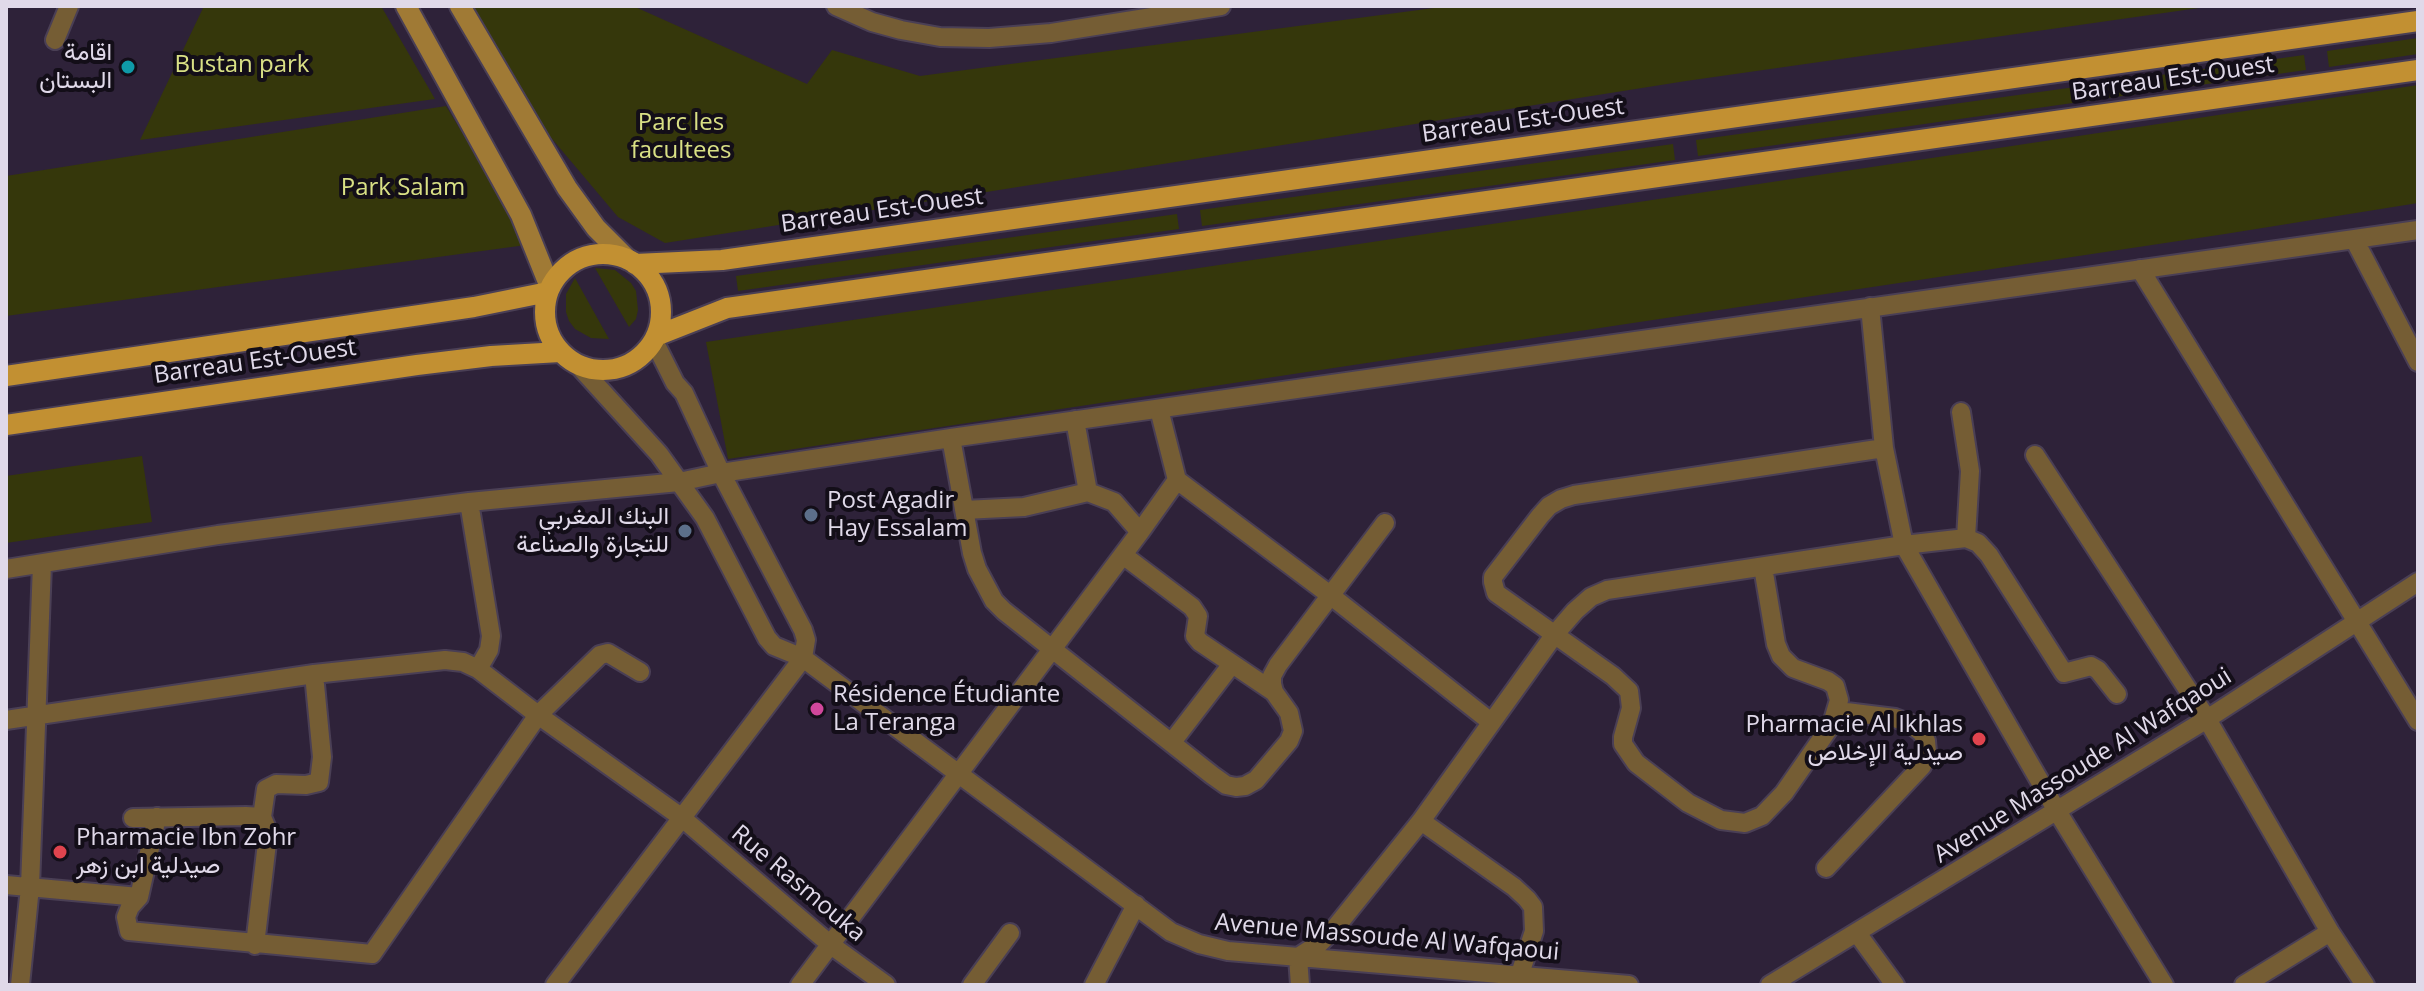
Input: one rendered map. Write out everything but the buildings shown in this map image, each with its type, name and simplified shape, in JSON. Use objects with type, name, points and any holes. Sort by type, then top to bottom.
[{"type":"main road","points":[[406,6],[521,215],[549,289]]},
{"type":"main road","points":[[460,6],[567,188],[596,228],[631,262],[646,272],[660,301],[661,319],[655,339],[637,359],[612,370],[579,366],[560,352],[547,330],[545,304],[549,289],[564,269],[583,256],[602,254],[631,262]]},
{"type":"main road","name":"Barreau Est-Ouest","points":[[631,262],[722,260],[2418,21]]},
{"type":"main road","name":"Barreau Est-Ouest","points":[[655,339],[727,308],[2418,70]]},
{"type":"main road","name":"Barreau Est-Ouest","points":[[6,376],[474,307],[549,289]]},
{"type":"main road","name":"Barreau Est-Ouest","points":[[6,425],[417,365],[560,352]]},
{"type":"street","points":[[55,40],[69,6]]},
{"type":"street","points":[[836,6],[872,22],[901,30],[940,37],[989,38],[1051,33],[1221,6]]},
{"type":"street","points":[[6,569],[218,535],[469,502],[679,482],[1075,420],[2418,230]]},
{"type":"street","points":[[2354,239],[2418,362]]},
{"type":"street","points":[[2140,269],[2418,721]]},
{"type":"street","points":[[1870,307],[1884,448],[1904,545],[2057,811],[2164,985]]},
{"type":"street","points":[[555,985],[803,658],[806,640],[655,339]]},
{"type":"street","name":"Avenue Massoude Al Wafqaoui","points":[[579,366],[631,422],[705,518],[767,638],[782,650],[803,658],[960,772],[1171,932],[1199,944],[1228,951],[1486,978],[1520,974],[1629,985]]},
{"type":"street","points":[[1159,409],[1177,480],[1491,722]]},
{"type":"street","points":[[1961,412],[1970,471],[1966,538]]},
{"type":"street","points":[[1075,420],[1088,492]]},
{"type":"street","points":[[951,438],[977,569],[994,601],[1226,785],[1245,786],[1256,780],[1289,741],[1293,731],[1289,713],[1274,692],[1195,636],[1198,616],[1192,607],[1123,555]]},
{"type":"street","points":[[1763,567],[1776,644],[1781,656],[1793,668],[1822,676],[1835,686],[1839,700],[1832,724],[1784,793],[1762,816],[1745,823],[1721,820],[1688,803],[1636,763],[1623,744],[1631,708],[1629,691],[1613,676],[1496,593],[1493,582],[1493,577],[1540,516],[1561,499],[1884,448]]},
{"type":"street","points":[[2035,455],[2207,719],[2330,932],[2365,985]]},
{"type":"street","points":[[800,985],[1177,480]]},
{"type":"street","points":[[964,510],[1024,507],[1088,492],[1114,502],[1140,532]]},
{"type":"street","points":[[6,720],[314,674],[445,660],[463,662],[478,669],[489,650],[491,636],[469,502]]},
{"type":"street","points":[[1274,692],[1272,676],[1278,665],[1385,523]]},
{"type":"street","points":[[1300,985],[1298,957],[1320,943],[1335,928],[1421,821],[1555,634],[1591,597],[1607,590],[1966,538],[1978,543],[1989,555],[2064,673],[2091,666],[2098,670],[2117,694]]},
{"type":"street","points":[[20,985],[30,887],[42,564]]},
{"type":"street","name":"Avenue Massoude Al Wafqaoui","points":[[1770,985],[2207,719],[2418,582]]},
{"type":"street","points":[[157,817],[139,897],[126,917],[129,931],[372,954],[538,715],[600,655],[608,653],[640,672]]},
{"type":"street","points":[[1172,742],[1232,664]]},
{"type":"street","name":"Rue Rasmouka","points":[[478,669],[681,817],[831,945],[886,985]]},
{"type":"street","points":[[255,945],[267,843],[267,829],[262,817],[266,789],[276,784],[319,782],[322,757],[314,674]]},
{"type":"street","points":[[1826,868],[1922,766],[1927,752],[1922,733],[1911,724],[1895,718],[1838,711]]},
{"type":"street","points":[[133,818],[262,817]]},
{"type":"street","points":[[1421,821],[1514,887],[1533,907],[1534,931],[1520,974]]},
{"type":"street","points":[[6,885],[139,897]]},
{"type":"street","points":[[1094,985],[1136,905]]},
{"type":"street","points":[[2244,985],[2330,932]]},
{"type":"street","points":[[972,985],[1010,933]]},
{"type":"street","points":[[1857,933],[1895,985]]},
{"type":"green space","name":"Bustan park","points":[[204,6],[381,6],[435,99],[140,140]]},
{"type":"green space","name":"Parc les facultees","points":[[469,6],[633,6],[807,84],[832,50],[920,76],[1449,6],[2213,6],[1686,81],[665,243],[618,217],[526,108]]},
{"type":"green space","points":[[2418,38],[2418,54],[2329,67],[2327,51]]},
{"type":"green space","points":[[2304,55],[2306,70],[1698,156],[1696,140]]},
{"type":"green space","points":[[2418,85],[2418,203],[728,459],[706,342]]},
{"type":"green space","name":"Park Salam","points":[[446,106],[526,245],[6,316],[6,176]]},
{"type":"green space","points":[[1673,144],[1675,160],[1202,226],[1200,210]]},
{"type":"green space","points":[[1177,214],[1179,229],[738,291],[736,276]]},
{"type":"green space","points":[[595,268],[615,270],[636,291],[638,310],[636,319],[629,327]]},
{"type":"green space","points":[[575,278],[609,339],[591,338],[575,329],[569,321],[566,294]]},
{"type":"green space","points":[[142,456],[152,522],[6,543],[6,476]]},
{"type":"place","name":"اقامة البستان","points":[[128,67]]},
{"type":"place","name":"Post Agadir Hay Essalam","points":[[811,515]]},
{"type":"place","name":"البنك المغربي للتجارة والصناعة","points":[[685,531]]},
{"type":"place","name":"Résidence Étudiante La Teranga","points":[[817,709]]},
{"type":"place","name":"Pharmacie Al Ikhlas صيدلية الإخلاص","points":[[1979,739]]},
{"type":"place","name":"Pharmacie Ibn Zohr صيدلية ابن زهر","points":[[60,852]]}]
